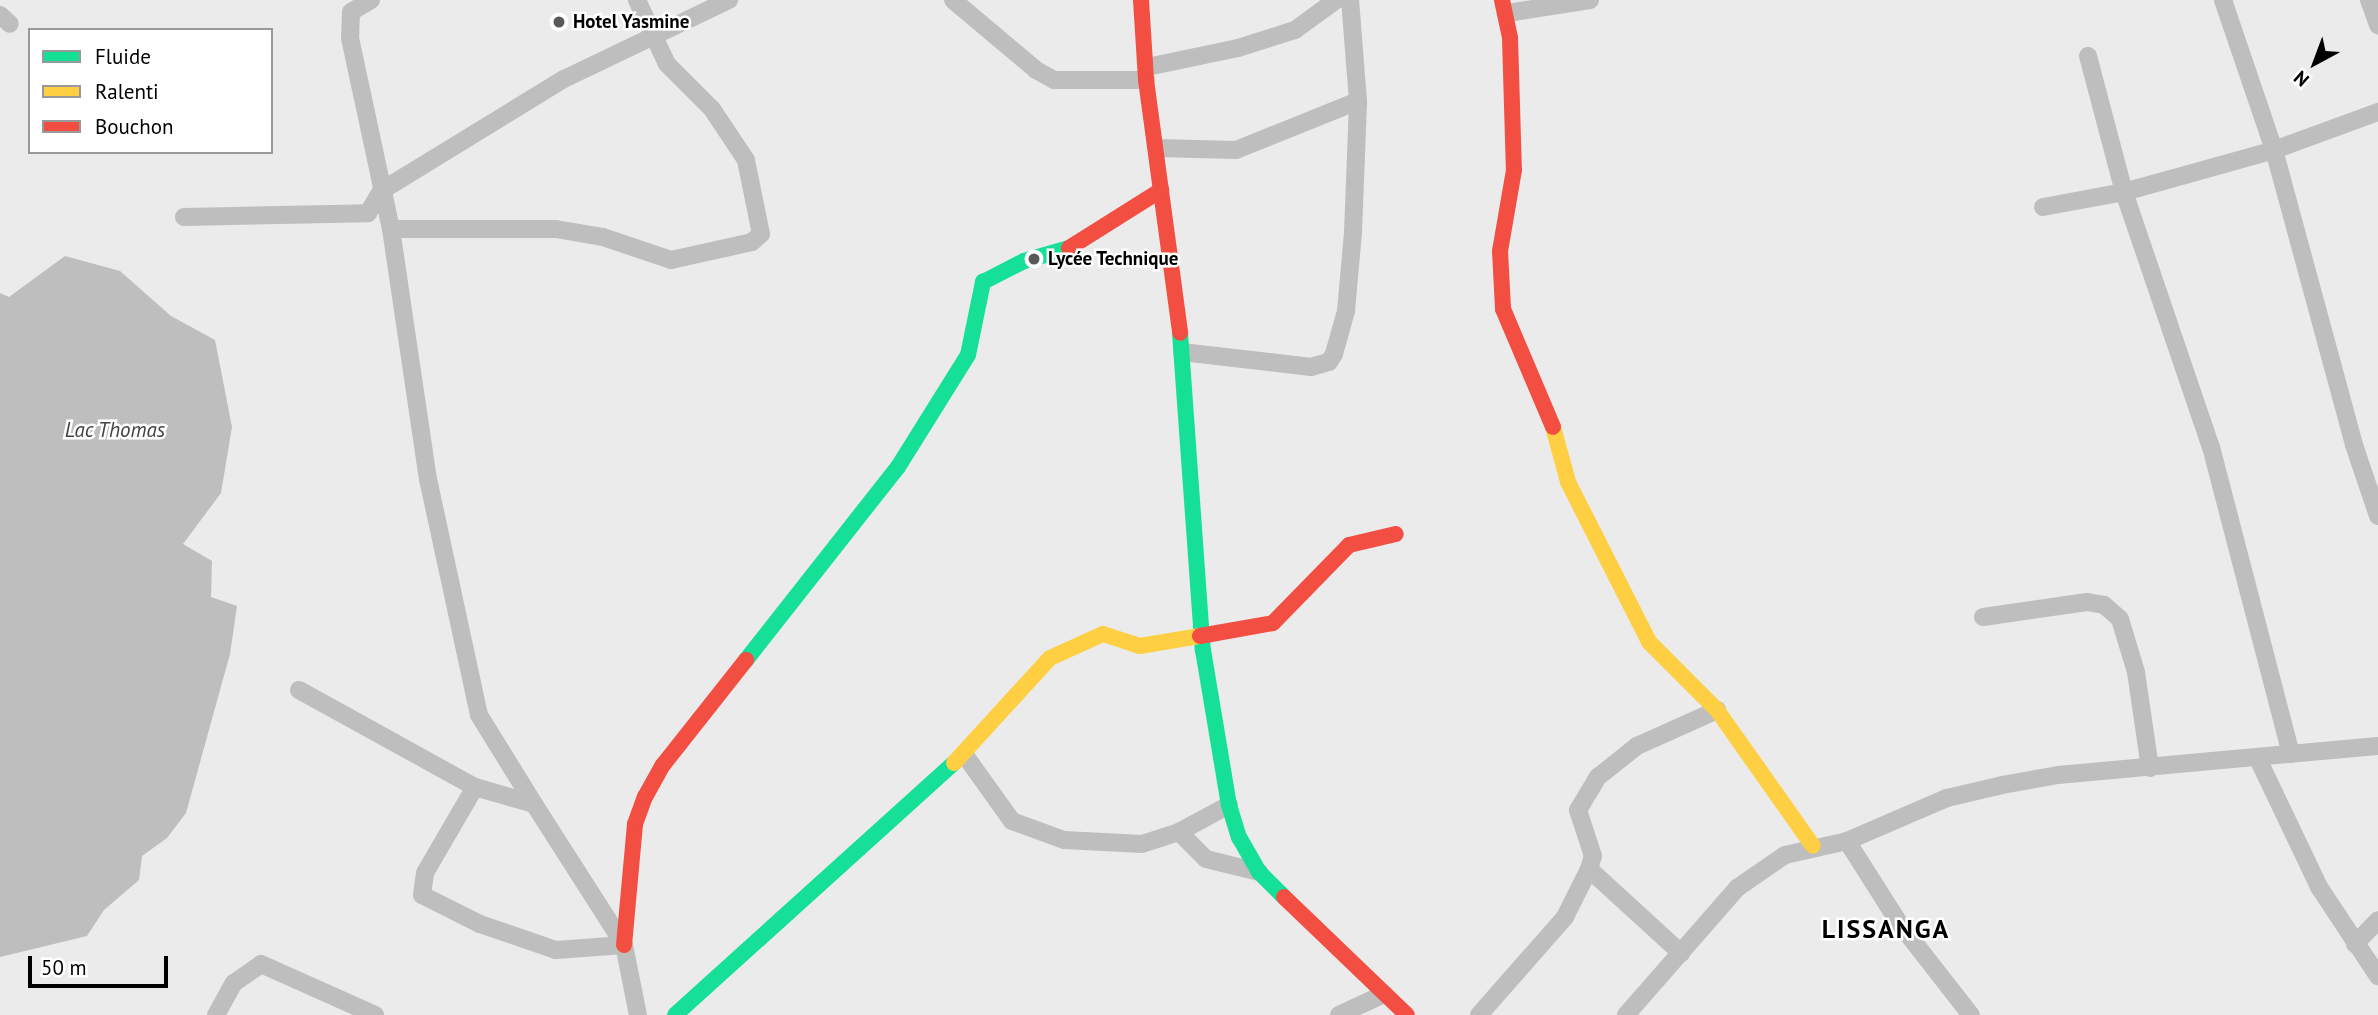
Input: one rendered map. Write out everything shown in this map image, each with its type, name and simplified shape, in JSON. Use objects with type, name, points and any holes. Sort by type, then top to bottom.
[{"type":"street","points":[[371,0],[351,12],[350,38],[391,229],[420,436],[472,693],[488,734],[624,946]]},
{"type":"street","points":[[391,229],[556,229],[603,237],[671,260],[752,242],[761,234],[746,160],[712,110],[667,64],[650,37],[637,0]]},
{"type":"street","points":[[184,217],[353,216],[368,213],[381,191],[565,79],[729,0]]},
{"type":"street","points":[[953,0],[1036,70],[1054,80],[1147,74],[1295,30],[1336,0]]},
{"type":"street","points":[[1141,0],[1147,74],[1182,352],[1201,635],[1229,805],[1240,837],[1259,873],[1407,1015]]},
{"type":"street","points":[[1182,352],[1311,368],[1329,362],[1346,311],[1358,101],[1350,0]]},
{"type":"street","points":[[1590,0],[1504,7],[1514,170],[1500,251],[1503,309],[1550,414],[1568,482],[1619,586],[1657,652],[1717,710],[1813,846]]},
{"type":"street","points":[[2222,0],[2274,150],[2354,445],[2378,516]]},
{"type":"street","points":[[2369,0],[2378,25]]},
{"type":"street","points":[[2088,56],[2124,192],[2211,447],[2291,754]]},
{"type":"street","points":[[1157,148],[1236,150],[1358,101]]},
{"type":"street","points":[[2043,207],[2124,192],[2274,150],[2378,113]]},
{"type":"street","points":[[638,1015],[624,946],[635,824],[645,797],[663,765],[898,467],[968,355],[983,282],[1024,261],[1072,247],[1161,190]]},
{"type":"street","points":[[674,1015],[964,754],[1050,657],[1103,634],[1140,646],[1273,623],[1349,545],[1396,534]]},
{"type":"street","points":[[1983,617],[2087,603],[2104,605],[2120,619],[2134,661],[2150,768]]},
{"type":"street","points":[[299,690],[475,787],[534,804]]},
{"type":"street","points":[[1479,1015],[1517,967],[1565,917],[1589,869],[1593,856],[1578,810],[1598,777],[1637,746],[1717,710]]},
{"type":"street","points":[[1626,1015],[1737,888],[1785,855],[1813,846],[1847,841],[1947,798],[2002,785],[2378,746]]},
{"type":"street","points":[[964,754],[1004,814],[1020,827],[1063,840],[1116,846],[1142,844],[1179,832],[1229,805]]},
{"type":"street","points":[[2258,759],[2319,887],[2378,976]]},
{"type":"street","points":[[475,787],[425,873],[422,895],[480,924],[555,950],[624,946]]},
{"type":"street","points":[[1179,832],[1206,859],[1259,873]]},
{"type":"street","points":[[1847,841],[1899,923],[1971,1015]]},
{"type":"street","points":[[1589,869],[1681,953]]},
{"type":"street","points":[[2355,944],[2378,920]]},
{"type":"street","points":[[216,1015],[234,983],[261,964],[375,1015]]},
{"type":"street","points":[[1339,1015],[1384,994]]},
{"type":"shaded area","points":[[0,0],[2378,0],[2378,1015],[0,1015]]},
{"type":"water","name":"Lac Thomas","points":[[65,256],[120,271],[171,316],[215,340],[232,427],[221,493],[183,544],[212,561],[211,597],[237,606],[230,654],[186,813],[167,838],[142,856],[139,880],[104,910],[87,936],[0,957],[0,293],[9,297]]},
{"type":"traffic: fast","points":[[746,660],[898,467],[968,355],[983,282],[1024,261],[1069,248]]},
{"type":"traffic: fast","points":[[1180,333],[1203,650],[1229,805],[1239,837],[1259,872],[1284,897]]},
{"type":"traffic: fast","points":[[675,1015],[954,763]]},
{"type":"traffic: slow","points":[[1553,427],[1568,482],[1649,642],[1717,710],[1813,846]]},
{"type":"traffic: slow","points":[[954,763],[1050,658],[1103,634],[1140,646],[1200,636]]},
{"type":"traffic: jam","points":[[1141,0],[1146,80],[1180,333]]},
{"type":"traffic: jam","points":[[1502,0],[1510,38],[1514,170],[1500,251],[1503,309],[1553,427]]},
{"type":"traffic: jam","points":[[1069,248],[1161,190]]},
{"type":"traffic: jam","points":[[1200,636],[1273,623],[1349,545],[1396,534]]},
{"type":"traffic: jam","points":[[624,945],[635,824],[645,797],[663,765],[746,660]]},
{"type":"traffic: jam","points":[[1284,897],[1407,1015]]},
{"type":"place","name":"Hotel Yasmine","points":[[559,22]]},
{"type":"place","name":"Lycée Technique","points":[[1034,259]]},
{"type":"district","name":"LISSANGA","points":[[1886,929]]}]
